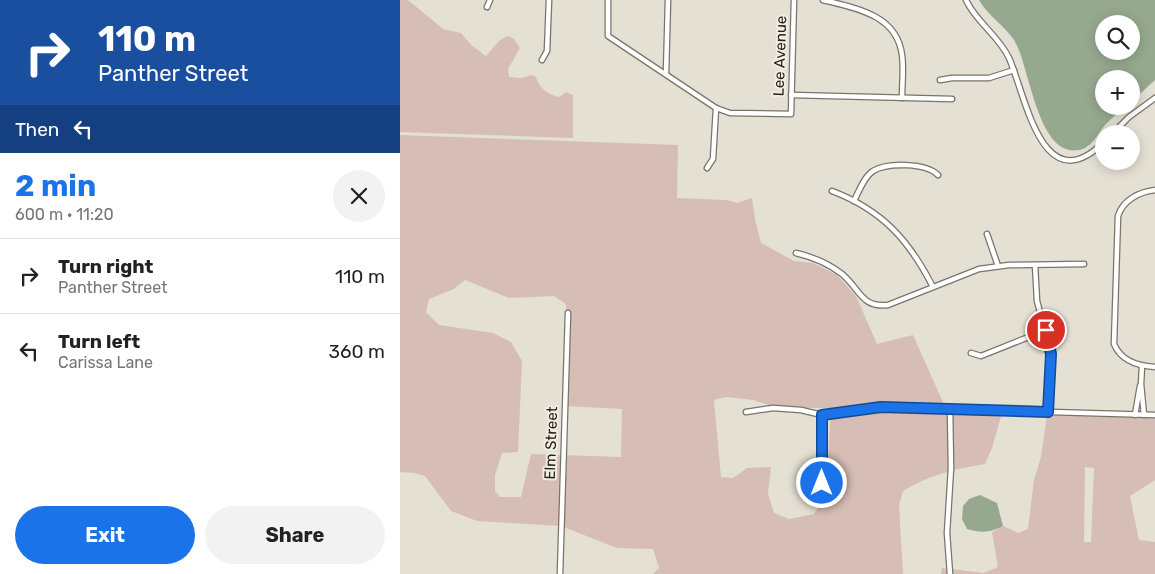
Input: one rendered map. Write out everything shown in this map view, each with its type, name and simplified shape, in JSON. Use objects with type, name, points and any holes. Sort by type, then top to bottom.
[{"type":"street","points":[[487,7],[490,0]]},
{"type":"street","points":[[542,60],[547,51],[549,0]]},
{"type":"street","points":[[608,0],[608,36],[716,108],[713,159],[707,168]]},
{"type":"street","points":[[666,74],[668,0]]},
{"type":"street","name":"Lee Avenue","points":[[716,108],[730,112],[791,114],[794,0]]},
{"type":"street","points":[[823,0],[866,11],[888,26],[900,43],[902,56],[902,98]]},
{"type":"street","points":[[966,0],[998,40],[1014,70],[1032,126],[1052,153],[1065,160],[1080,161],[1095,151]]},
{"type":"street","points":[[940,80],[952,78],[989,78],[1014,70]]},
{"type":"street","points":[[791,95],[952,99]]},
{"type":"street","points":[[1121,125],[1155,98]]},
{"type":"street","points":[[854,201],[869,174],[877,169],[904,165],[920,166],[932,169],[938,175]]},
{"type":"street","points":[[1155,190],[1145,191],[1126,201],[1120,207],[1118,216],[1114,344],[1118,353],[1124,359],[1142,366],[1155,367]]},
{"type":"street","points":[[832,192],[854,201],[883,220],[911,247],[933,287]]},
{"type":"street","points":[[987,234],[998,266]]},
{"type":"street","points":[[796,253],[814,258],[831,266],[852,284],[863,298],[876,306],[888,304],[979,269],[998,266],[1084,264]]},
{"type":"street","points":[[1035,265],[1037,302],[1051,354],[1048,412]]},
{"type":"street","name":"Elm Street","points":[[560,574],[568,313]]},
{"type":"street","points":[[971,353],[982,356],[1046,330]]},
{"type":"street","points":[[1135,415],[1141,384],[1142,366]]},
{"type":"street","points":[[1141,384],[1144,398],[1144,415]]},
{"type":"street","points":[[1137,398],[1144,398]]},
{"type":"street","points":[[746,412],[773,408],[801,410],[822,415],[881,407],[1155,415]]},
{"type":"street","points":[[950,408],[949,439],[951,468],[947,533],[950,574]]},
{"type":"street","points":[[822,415],[822,500]]},
{"type":"shaded area","points":[[400,0],[408,0],[443,29],[461,33],[471,45],[486,56],[499,41],[507,36],[513,38],[520,48],[508,69],[509,77],[521,78],[532,75],[536,77],[544,90],[551,94],[559,97],[566,92],[573,95],[573,138],[400,132]]},
{"type":"shaded area","points":[[979,0],[1155,0],[1155,80],[1140,94],[1140,70],[1095,70],[1095,115],[1116,115],[1105,125],[1095,125],[1095,139],[1084,149],[1065,149],[1053,140],[1044,125],[1020,52],[1014,40],[991,16]]},
{"type":"shaded area","points":[[400,135],[678,145],[677,198],[727,200],[737,203],[752,198],[761,243],[794,261],[813,263],[837,275],[856,296],[877,344],[913,335],[947,411],[1002,413],[992,448],[985,464],[942,473],[912,485],[903,491],[899,505],[903,574],[653,574],[659,568],[653,549],[617,548],[561,526],[477,521],[451,511],[425,476],[400,472]],"holes":[[[465,280],[509,298],[554,296],[566,304],[566,406],[622,409],[621,457],[531,454],[521,497],[500,497],[495,491],[495,475],[502,453],[518,452],[522,361],[511,342],[493,333],[439,325],[426,312],[429,299],[454,289]],[[726,397],[753,400],[778,408],[831,408],[826,495],[814,514],[789,519],[774,513],[768,494],[771,467],[747,468],[733,478],[721,477],[714,400]]]},
{"type":"shaded area","points":[[1047,415],[1155,418],[1155,480],[1130,496],[1139,540],[1155,542],[1155,574],[941,574],[942,568],[984,573],[998,567],[992,532],[1003,526],[1018,533],[1028,529],[1034,480],[1041,457]],"holes":[[[1085,467],[1094,468],[1091,542],[1084,542]]]},
{"type":"shaded area","points":[[980,495],[997,503],[1003,526],[985,532],[967,529],[962,519],[963,506],[969,499]]},
{"type":"route","points":[[822,483],[822,415],[881,407],[1048,412],[1051,354],[1046,330]]}]
